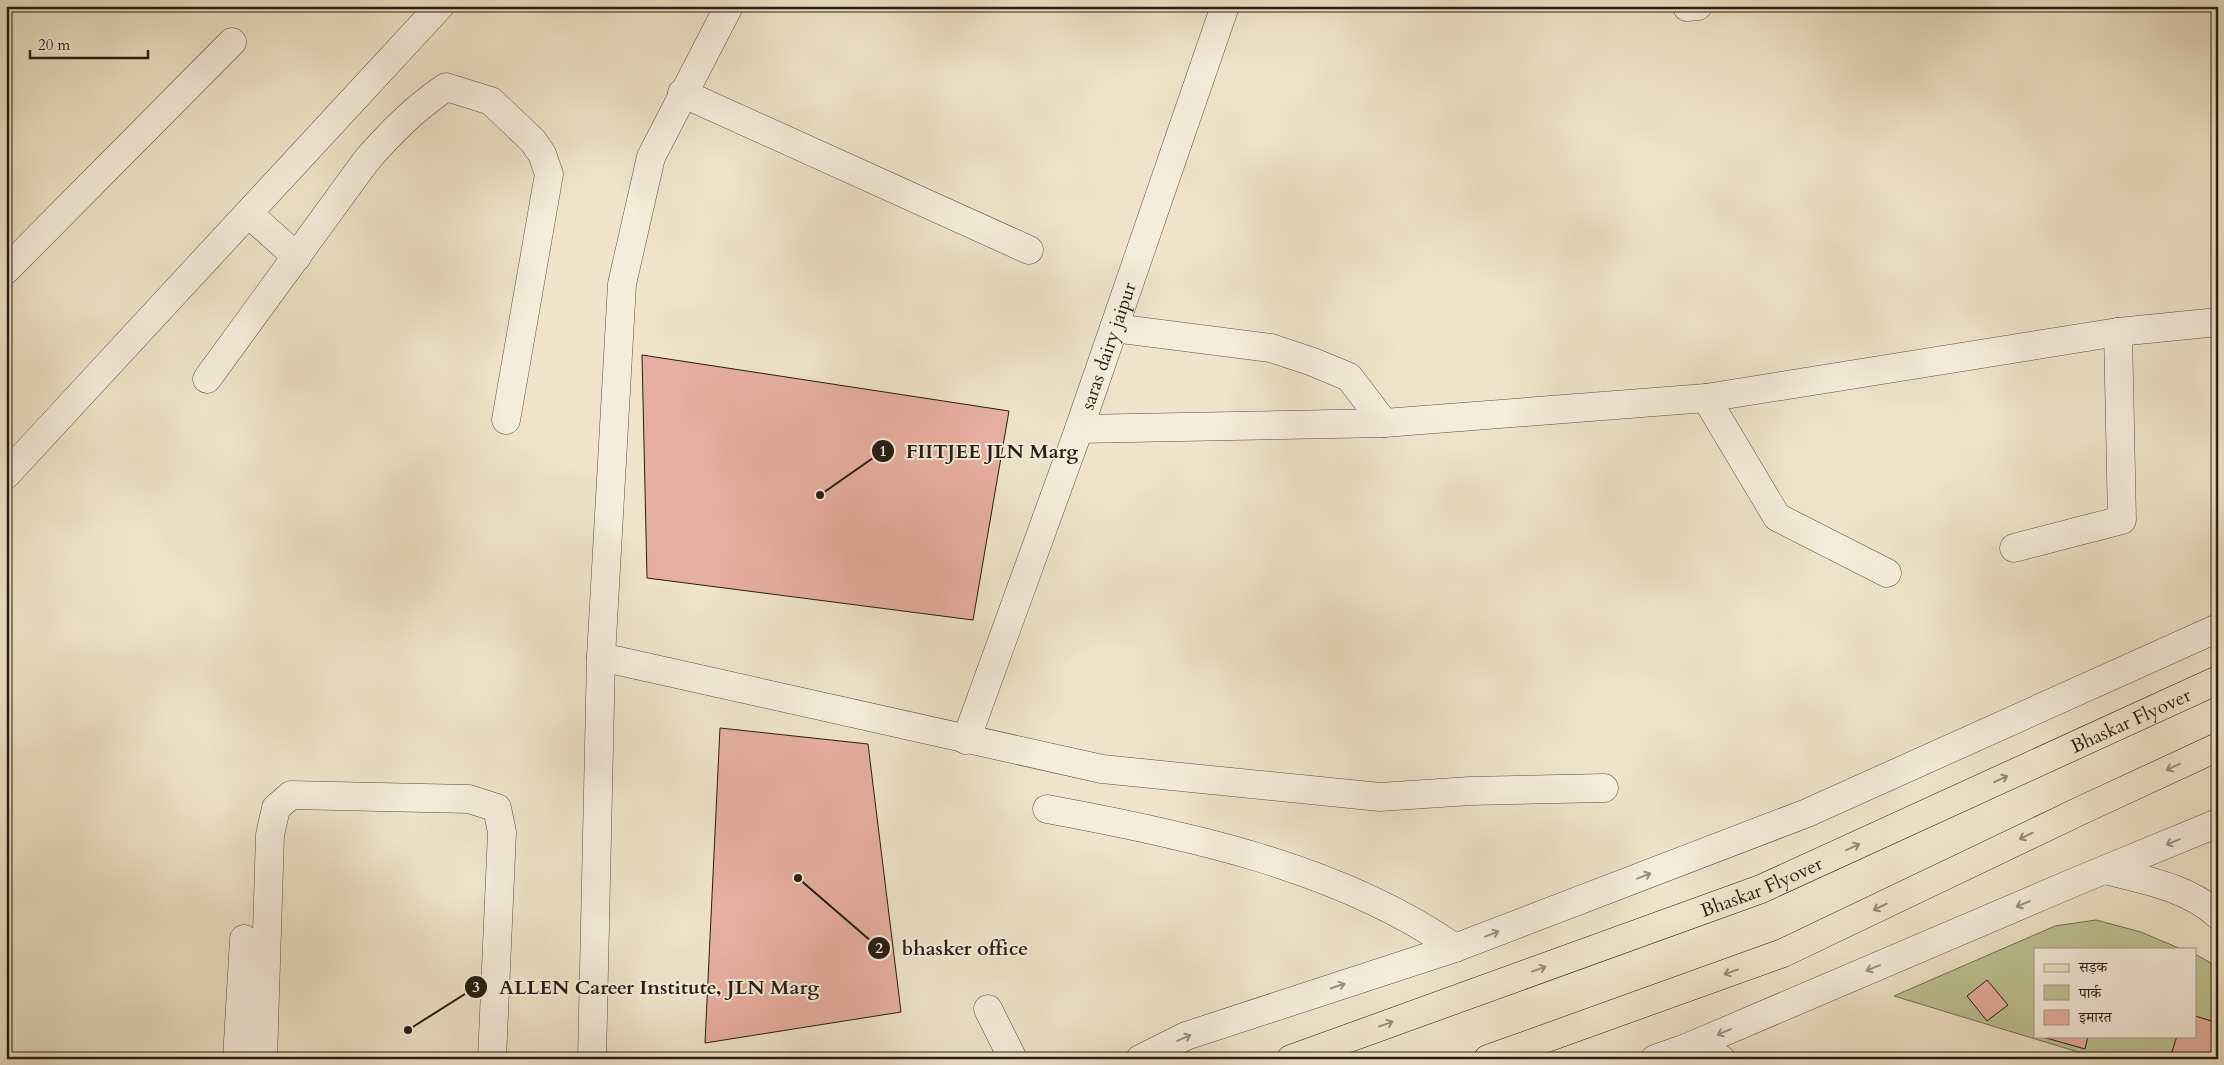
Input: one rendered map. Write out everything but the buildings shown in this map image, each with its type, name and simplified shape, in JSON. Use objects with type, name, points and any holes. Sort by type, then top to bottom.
[{"type":"main road","name":"Bhaskar Flyover","points":[[1291,1059],[1761,889],[2218,680]]},
{"type":"main road","points":[[1488,1059],[1783,954],[2082,810],[2218,747]]},
{"type":"street","points":[[6,475],[440,6]]},
{"type":"street","points":[[592,1059],[601,657],[622,284],[651,157],[682,93],[729,6]]},
{"type":"street","name":"saras dairy jaipur","points":[[966,740],[1079,429],[1225,6]]},
{"type":"street","points":[[6,270],[232,42]]},
{"type":"street","points":[[208,379],[366,161],[395,127],[446,86],[490,102],[533,141],[542,154],[549,174],[506,420]]},
{"type":"street","points":[[682,93],[1029,250]]},
{"type":"street","points":[[249,214],[297,257]]},
{"type":"street","points":[[1079,429],[1384,422],[1706,398],[2118,332],[2218,322]]},
{"type":"street","points":[[1114,328],[1271,348],[1313,362],[1349,377],[1384,422]]},
{"type":"street","points":[[2014,548],[2122,520],[2118,332]]},
{"type":"street","points":[[1706,398],[1777,517],[1887,573]]},
{"type":"street","points":[[1140,1059],[1186,1036],[1455,948],[1807,813],[2218,628]]},
{"type":"street","points":[[601,657],[1102,769],[1380,797],[1470,791],[1604,788]]},
{"type":"street","points":[[263,1059],[270,835],[276,808],[291,795],[469,799],[497,808],[502,832],[492,1059]]},
{"type":"street","points":[[1047,809],[1143,826],[1261,858],[1371,898],[1436,934],[1455,948]]},
{"type":"street","points":[[1655,1059],[1686,1054],[2105,870],[2218,823]]},
{"type":"street","points":[[2105,870],[2172,888],[2206,904],[2218,915]]},
{"type":"street","points":[[237,1059],[244,939]]},
{"type":"street","points":[[988,1009],[1013,1059]]},
{"type":"street","points":[[1686,1054],[1721,1059]]},
{"type":"green space","points":[[2096,920],[2141,932],[2179,948],[2034,948],[2034,1038],[2196,1038],[2196,955],[2218,967],[2218,1059],[2101,1059],[1894,996],[2055,926]]},
{"type":"place","name":"FIITJEE JLN Marg","points":[[820,495]]},
{"type":"place","name":"bhasker office","points":[[798,878]]},
{"type":"place","name":"ALLEN Career Institute, JLN Marg","points":[[408,1030]]}]
